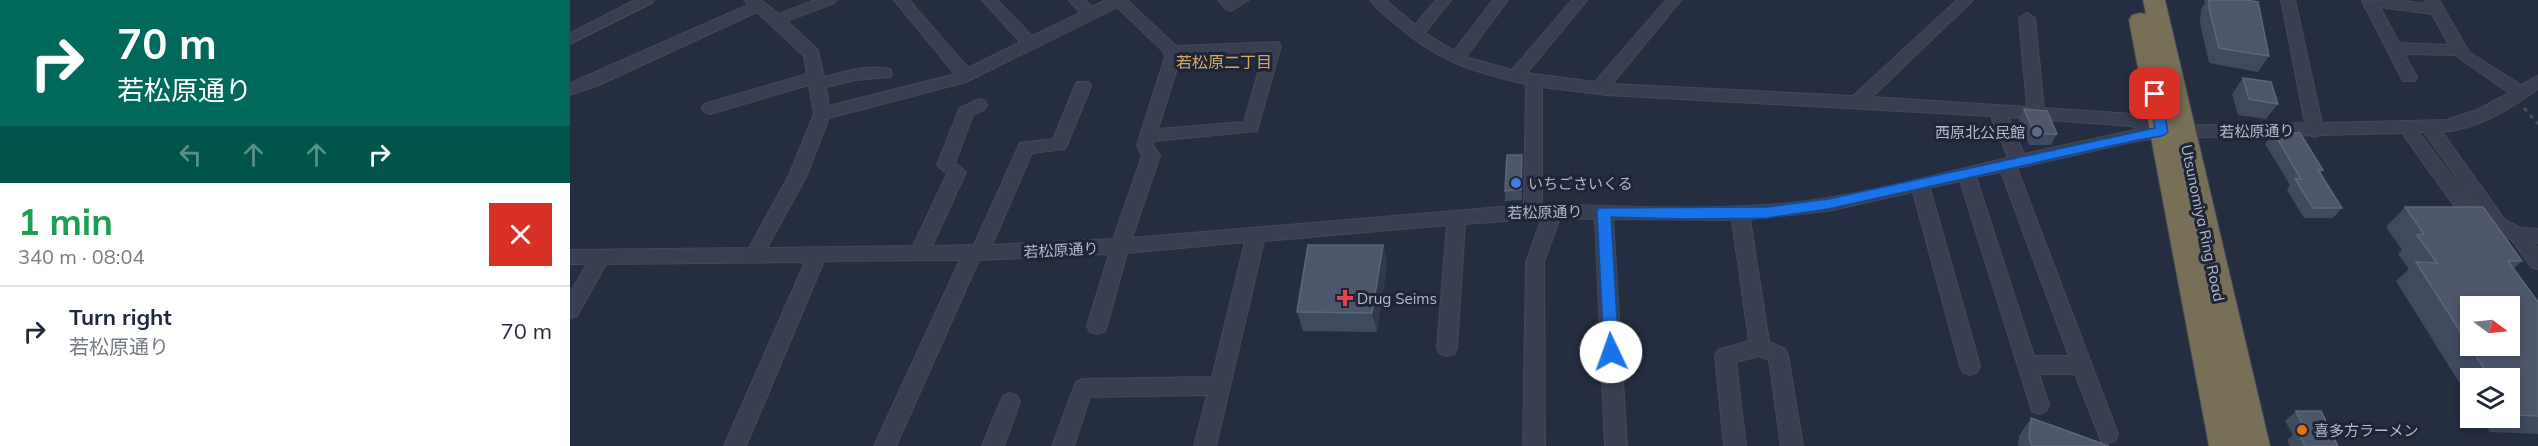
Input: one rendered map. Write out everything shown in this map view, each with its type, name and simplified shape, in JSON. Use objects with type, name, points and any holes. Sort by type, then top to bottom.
[{"type":"highway","name":"Utsunomiya Ring Road","points":[[2136,0],[2173,132],[2254,446]]},
{"type":"highway","name":"Utsunomiya Ring Road","points":[[2154,0],[2224,446]]},
{"type":"street","points":[[570,39],[647,0]]},
{"type":"street","points":[[777,20],[829,0]]},
{"type":"street","points":[[901,0],[965,75]]},
{"type":"street","points":[[989,0],[1030,44]]},
{"type":"street","points":[[1076,0],[1090,14]]},
{"type":"street","points":[[822,114],[965,75],[1118,0],[1138,16],[1171,51],[1173,57],[1167,81],[1147,136],[1145,145],[1151,156],[1120,246],[1097,326]]},
{"type":"street","points":[[1225,0],[1231,6],[1242,0]]},
{"type":"street","points":[[1377,0],[1416,34],[1440,51],[1516,76],[1534,79],[1600,87],[1858,101],[2133,120],[2173,132]]},
{"type":"street","points":[[1416,34],[1444,0]]},
{"type":"street","points":[[1456,58],[1501,0]]},
{"type":"street","points":[[1516,76],[1580,0]]},
{"type":"street","points":[[1600,87],[1674,0]]},
{"type":"street","points":[[1858,101],[1966,0]]},
{"type":"street","points":[[2289,0],[2315,130]]},
{"type":"street","points":[[2409,77],[2369,1],[2434,5],[2458,50],[2517,96]]},
{"type":"street","points":[[570,89],[593,81],[754,3],[777,20],[812,54],[822,114],[798,175],[755,254]]},
{"type":"street","points":[[2026,18],[2036,113]]},
{"type":"street","points":[[1147,136],[1251,128],[1273,46],[1171,51]]},
{"type":"street","points":[[2392,48],[2458,50]]},
{"type":"street","points":[[710,108],[817,81],[884,73]]},
{"type":"street","points":[[1533,211],[1534,79]]},
{"type":"street","name":"若松原通り","points":[[570,257],[976,252],[1120,246],[1457,216],[1554,210],[1740,214],[1828,204],[2012,163],[2173,132],[2430,128],[2474,119],[2517,96],[2538,81]]},
{"type":"street","points":[[885,446],[1026,147],[1059,145],[1083,86]]},
{"type":"street","points":[[919,253],[957,172],[946,165],[966,112],[979,105]]},
{"type":"street","points":[[1998,111],[2012,163],[2108,434]]},
{"type":"street","points":[[2430,128],[2499,225],[2518,236],[2538,262]]},
{"type":"street","points":[[2408,129],[2492,245]]},
{"type":"street","points":[[1966,174],[2039,405]]},
{"type":"street","points":[[1920,184],[1970,366]]},
{"type":"street","points":[[1534,446],[1535,262],[1554,210]]},
{"type":"street","points":[[1604,211],[1616,446]]},
{"type":"street","points":[[1740,214],[1760,347]]},
{"type":"street","points":[[1447,348],[1457,216]]},
{"type":"street","points":[[1205,446],[1256,235]]},
{"type":"street","points":[[2518,236],[2538,236]]},
{"type":"street","points":[[735,446],[818,253]]},
{"type":"street","points":[[570,310],[601,256]]},
{"type":"street","points":[[1735,446],[1725,356],[1760,347],[1778,355],[1792,446]]},
{"type":"street","points":[[2026,365],[2082,364]]},
{"type":"street","points":[[1063,446],[1083,388],[1219,386]]},
{"type":"street","points":[[993,446],[1010,402]]},
{"type":"path","points":[[2517,96],[2538,124]]},
{"type":"building","points":[[2209,0],[2258,2],[2269,56],[2219,48]]},
{"type":"building","points":[[2243,78],[2271,82],[2278,104],[2249,99]]},
{"type":"building","points":[[2024,109],[2047,111],[2057,134],[2035,134]]},
{"type":"building","points":[[2274,133],[2300,133],[2323,170],[2318,170],[2342,208],[2313,208],[2295,179],[2301,179]]},
{"type":"building","points":[[1507,155],[1522,155],[1521,189],[1505,191]]},
{"type":"building","points":[[2405,207],[2483,207],[2522,261],[2508,261],[2538,302],[2538,416],[2520,415],[2520,368],[2484,368],[2476,356],[2520,356],[2520,296],[2460,296],[2460,331],[2416,262],[2437,263],[2417,235],[2424,234]]},
{"type":"building","name":"Drug Seims","points":[[1308,245],[1383,245],[1372,313],[1297,312]]},
{"type":"building","points":[[2296,411],[2321,411],[2338,446],[2305,446],[2298,431],[2305,430]]},
{"type":"building","points":[[2031,418],[2109,446],[2032,446],[2029,438]]},
{"type":"place","name":"西原北公民館","points":[[2037,132]]},
{"type":"place","name":"いちごさいくる","points":[[1516,183]]},
{"type":"place","name":"Drug Seims","points":[[1345,298]]},
{"type":"place","name":"喜多方ラーメン","points":[[2302,430]]},
{"type":"district","name":"若松原二丁目","points":[[1224,62]]},
{"type":"route","points":[[1611,352],[1604,211],[1740,214],[1828,204],[2138,135],[2162,132],[2155,94]]}]
